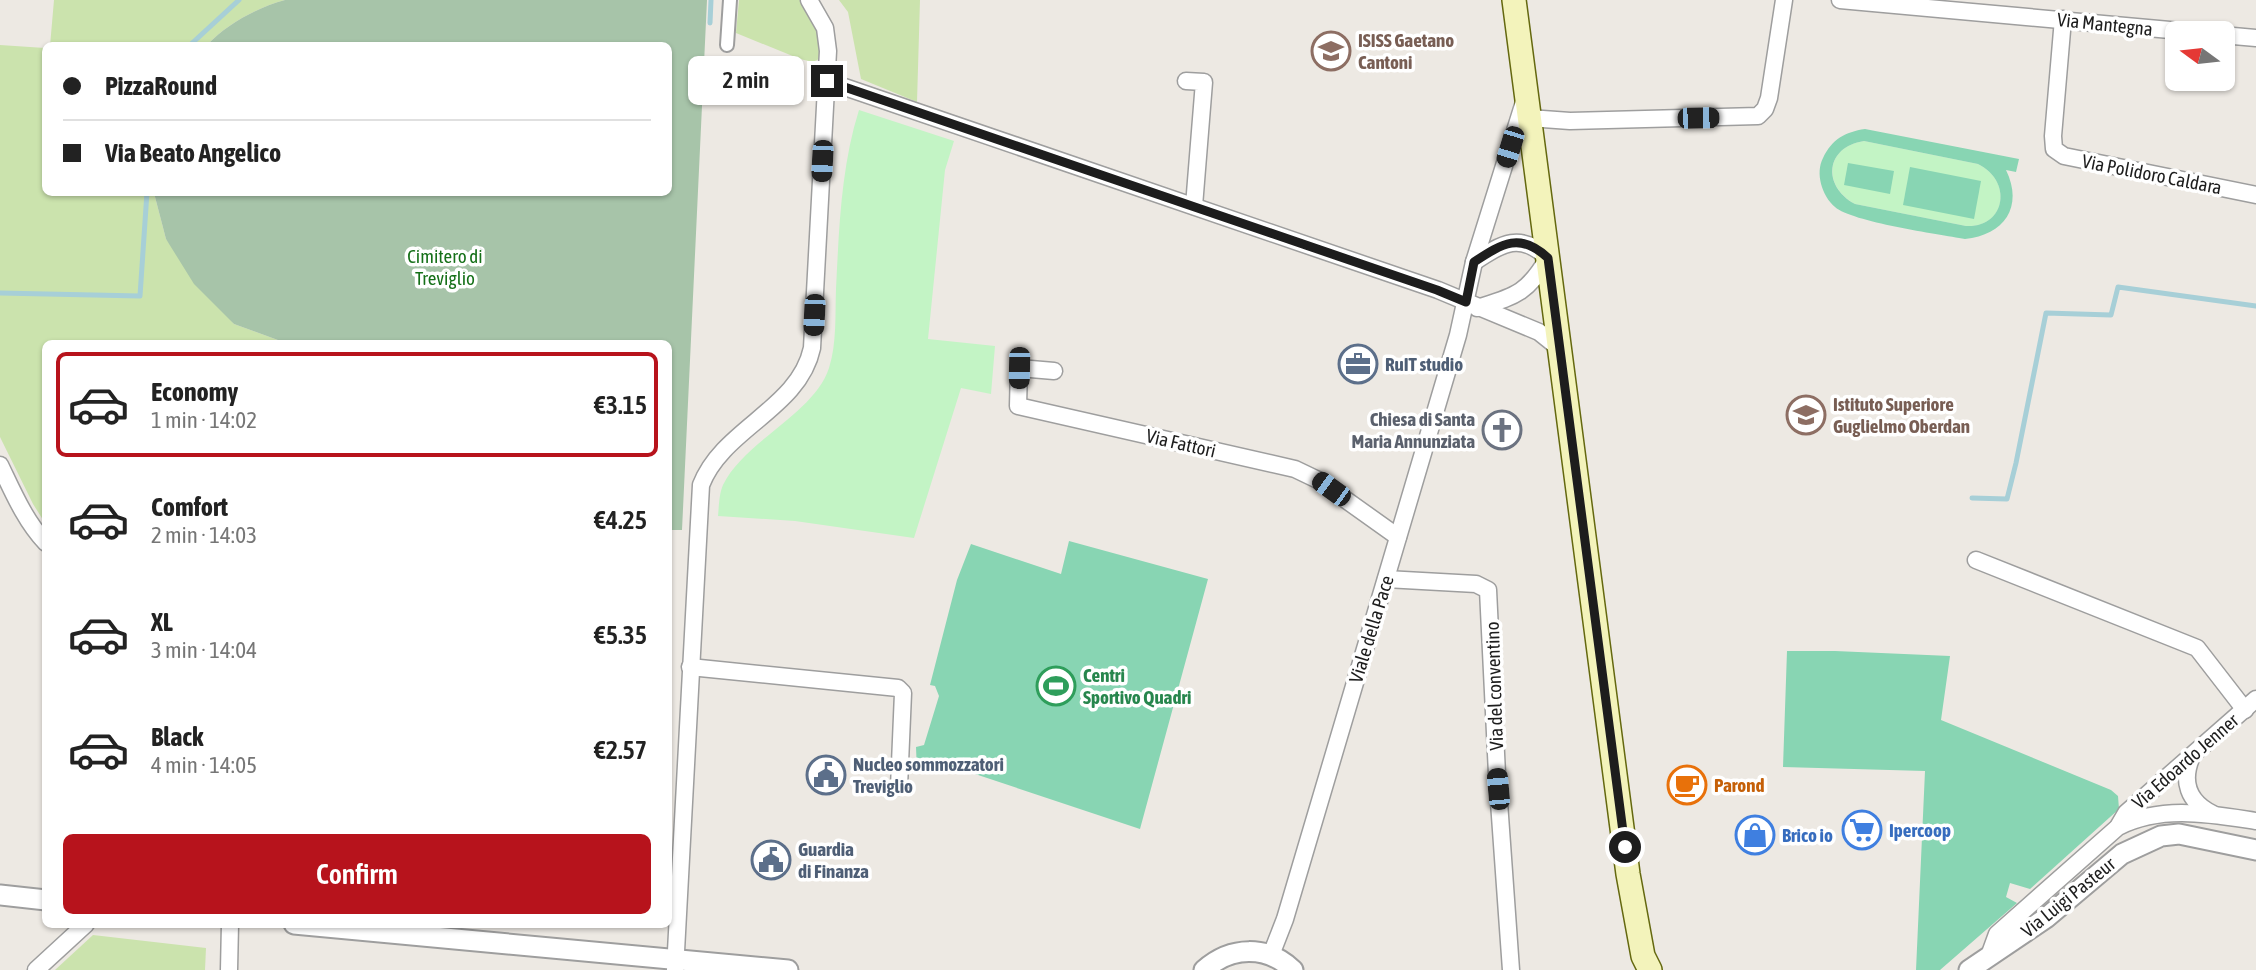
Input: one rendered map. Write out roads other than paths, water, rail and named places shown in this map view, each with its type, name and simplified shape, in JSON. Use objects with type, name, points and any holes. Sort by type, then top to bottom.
[{"type":"main road","points":[[1514,0],[1628,874],[1645,965]]},
{"type":"street","points":[[727,45],[730,0]]},
{"type":"street","points":[[675,964],[676,785],[690,667],[701,485],[705,474],[721,451],[795,384],[811,352],[827,81],[827,34],[821,18],[809,0]]},
{"type":"street","points":[[1529,118],[1570,121],[1758,116],[1769,99],[1784,0]]},
{"type":"street","name":"Via Mantegna","points":[[1840,0],[2165,29]]},
{"type":"street","name":"Via Polidoro Caldara","points":[[2063,19],[2054,149],[2074,159],[2256,195]]},
{"type":"street","points":[[2235,36],[2256,38]]},
{"type":"street","points":[[827,81],[1425,286],[1539,332],[1559,348]]},
{"type":"street","points":[[1186,81],[1204,82],[1194,206]]},
{"type":"street","name":"Viale della Pace","points":[[1271,955],[1285,919],[1458,335],[1472,305],[1474,262],[1526,95]]},
{"type":"street","points":[[1472,305],[1520,293],[1536,279],[1548,258],[1535,246],[1510,243],[1492,250],[1474,262]]},
{"type":"street","name":"Via Fattori","points":[[1054,371],[1019,368],[1018,406],[1295,469],[1318,480],[1398,537]]},
{"type":"street","points":[[0,465],[21,507],[42,539]]},
{"type":"street","points":[[1976,560],[2197,648],[2250,704]]},
{"type":"street","name":"Via del conventino","points":[[1386,579],[1476,584],[1488,590],[1497,774],[1511,970]]},
{"type":"street","points":[[690,667],[898,688],[903,693],[899,787]]},
{"type":"street","name":"Via Edoardo Jenner","points":[[2118,827],[2126,813],[2250,704]]},
{"type":"street","points":[[2192,757],[2187,767],[2188,790],[2202,809],[2213,814]]},
{"type":"street","points":[[1989,956],[1997,934],[2118,827],[2135,819],[2174,812],[2213,814],[2256,821]]},
{"type":"street","name":"Via Luigi Pasteur","points":[[1969,970],[2069,901],[2122,854],[2161,836],[2179,834],[2256,849]]},
{"type":"street","points":[[0,895],[42,900]]},
{"type":"street","points":[[36,970],[82,928]]},
{"type":"street","points":[[229,970],[230,928]]},
{"type":"street","points":[[332,928],[675,964],[788,970]]},
{"type":"street","points":[[1204,970],[1215,961],[1233,953],[1252,951],[1271,955],[1293,970]]},
{"type":"waterway","points":[[193,42],[239,0]]},
{"type":"waterway","points":[[710,23],[711,0]]},
{"type":"waterway","points":[[0,293],[140,296],[147,196]]},
{"type":"waterway","points":[[1972,498],[2007,499],[2046,313],[2111,315],[2118,287],[2256,306]]},
{"type":"place","name":"ISISS Gaetano Cantoni","points":[[1331,51]]},
{"type":"place","name":"RuIT studio","points":[[1358,364]]},
{"type":"place","name":"Istituto Superiore Guglielmo Oberdan","points":[[1806,415]]},
{"type":"place","name":"Chiesa di Santa Maria Annunziata","points":[[1502,430]]},
{"type":"place","name":"Centri Sportivo Quadri","points":[[1056,686]]},
{"type":"place","name":"Nucleo sommozzatori Treviglio","points":[[826,775]]},
{"type":"place","name":"Parond","points":[[1687,785]]},
{"type":"place","name":"Ipercoop","points":[[1862,830]]},
{"type":"place","name":"Brico io","points":[[1755,835]]},
{"type":"place","name":"Guardia di Finanza","points":[[771,860]]},
{"type":"park label","name":"Cimitero di Treviglio","points":[[445,267]]}]
